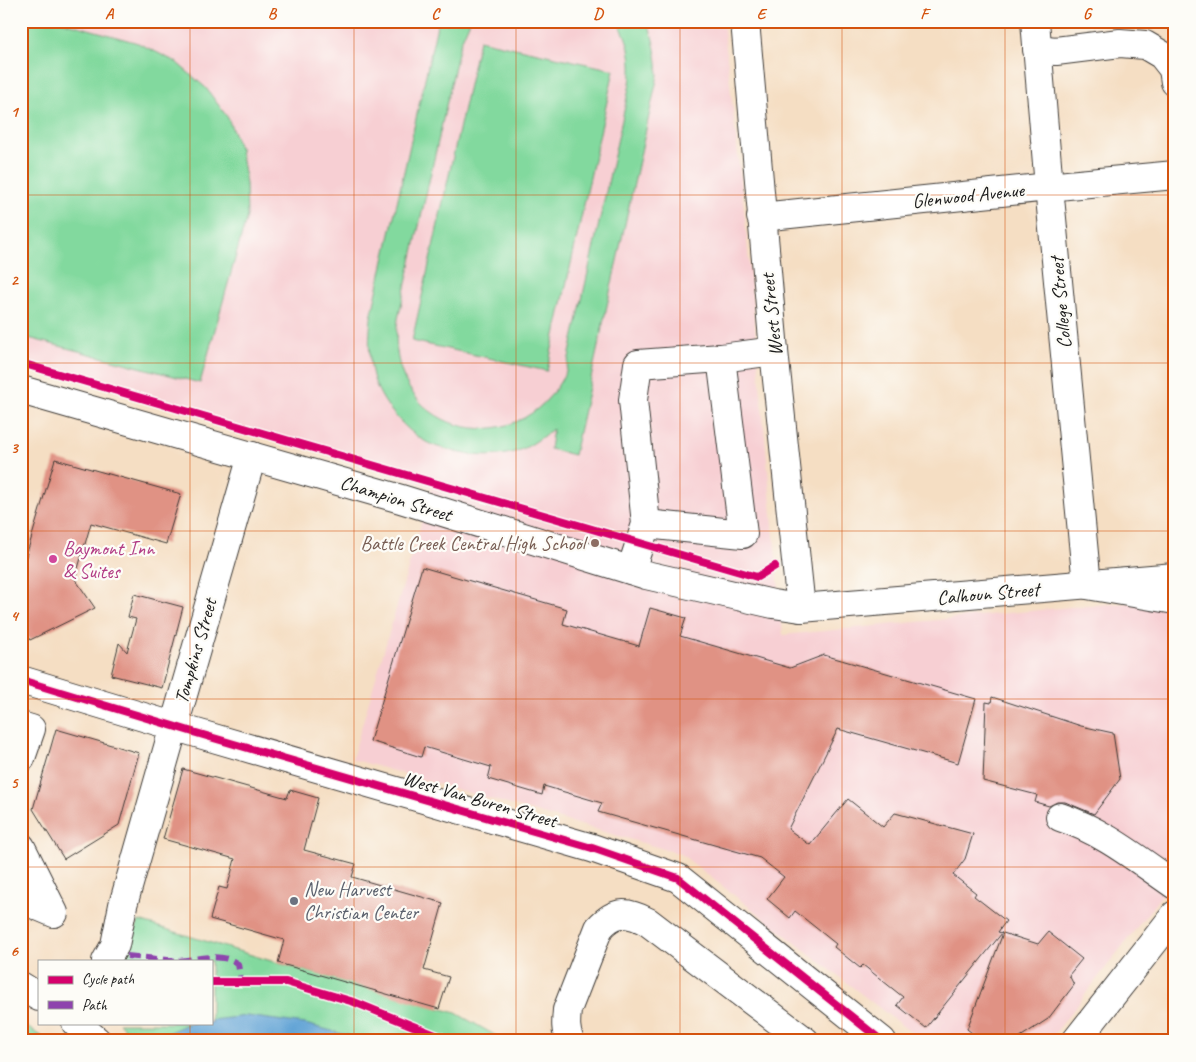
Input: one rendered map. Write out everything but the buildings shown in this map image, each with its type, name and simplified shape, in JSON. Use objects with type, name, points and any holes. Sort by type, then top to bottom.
[{"type":"street","name":"West Street","points":[[745,21],[761,217],[801,608]]},
{"type":"street","name":"College Street","points":[[1035,21],[1087,585]]},
{"type":"street","points":[[1037,49],[1056,51],[1120,43],[1145,44],[1162,55],[1172,68],[1175,82]]},
{"type":"street","name":"Glenwood Avenue","points":[[761,217],[1175,175]]},
{"type":"street","points":[[631,570],[646,524],[633,400],[638,364],[721,358],[774,351]]},
{"type":"street","points":[[646,524],[743,534],[721,358]]},
{"type":"street","name":"Champion Street","points":[[21,390],[410,502],[631,570],[773,604],[801,608]]},
{"type":"street","name":"Tompkins Street","points":[[107,960],[115,945],[174,726],[252,456]]},
{"type":"street","name":"Calhoun Street","points":[[801,608],[1175,577]]},
{"type":"street","points":[[1087,585],[1175,600]]},
{"type":"street","name":"West Van Buren Street","points":[[21,680],[592,848],[678,878],[871,1037]]},
{"type":"street","points":[[21,726],[31,729],[21,758]]},
{"type":"street","points":[[1060,817],[1081,824],[1101,834],[1175,885]]},
{"type":"street","points":[[21,847],[54,913],[21,899]]},
{"type":"street","points":[[570,1041],[567,1035],[566,1022],[568,1010],[599,928],[609,917],[622,914],[636,916],[653,926],[805,1041]]},
{"type":"street","points":[[1076,1041],[1175,915]]},
{"type":"street","points":[[21,986],[38,996]]},
{"type":"shaded area","name":"Battle Creek Central High School","points":[[21,21],[723,21],[745,219],[783,635],[1081,606],[1175,600],[1175,878],[1049,1041],[922,1041],[681,854],[352,759],[432,487],[21,363]]},
{"type":"green space","points":[[21,21],[60,21],[138,43],[176,62],[206,88],[228,118],[240,149],[246,184],[247,216],[200,383],[21,336]]},
{"type":"green space","points":[[138,21],[170,21],[168,30]]},
{"type":"green space","points":[[438,21],[470,21],[460,44],[398,319],[398,358],[410,389],[430,411],[457,425],[487,428],[517,421],[545,402],[566,371],[630,84],[630,51],[617,21],[647,21],[652,34],[658,75],[574,455],[550,449],[553,429],[518,451],[490,456],[468,454],[432,445],[410,431],[402,423],[387,405],[376,386],[370,362],[371,318]]},
{"type":"green space","points":[[479,40],[614,70],[547,371],[412,341]]},
{"type":"green space","points":[[139,921],[278,963],[456,1013],[505,1041],[136,1041],[120,1024],[212,1024],[212,960],[122,960]]},
{"type":"green space","points":[[21,1023],[48,1041],[21,1041]]},
{"type":"water","points":[[247,1016],[305,1024],[370,1041],[149,1041],[188,1024],[212,1024],[212,1020]]},
{"type":"marked path","points":[[127,956],[167,960]]},
{"type":"marked path","points":[[187,960],[210,957],[232,960],[238,964],[241,982]]},
{"type":"cycle path","points":[[21,363],[757,577],[775,566]]},
{"type":"cycle path","points":[[21,680],[592,848],[678,878],[882,1041]]},
{"type":"cycle path","points":[[212,982],[286,982],[354,1002],[450,1041]]},
{"type":"place","name":"Battle Creek Central High School","points":[[595,543]]},
{"type":"place","name":"Baymont Inn & Suites","points":[[53,559]]},
{"type":"place","name":"New Harvest Christian Center","points":[[294,901]]}]
